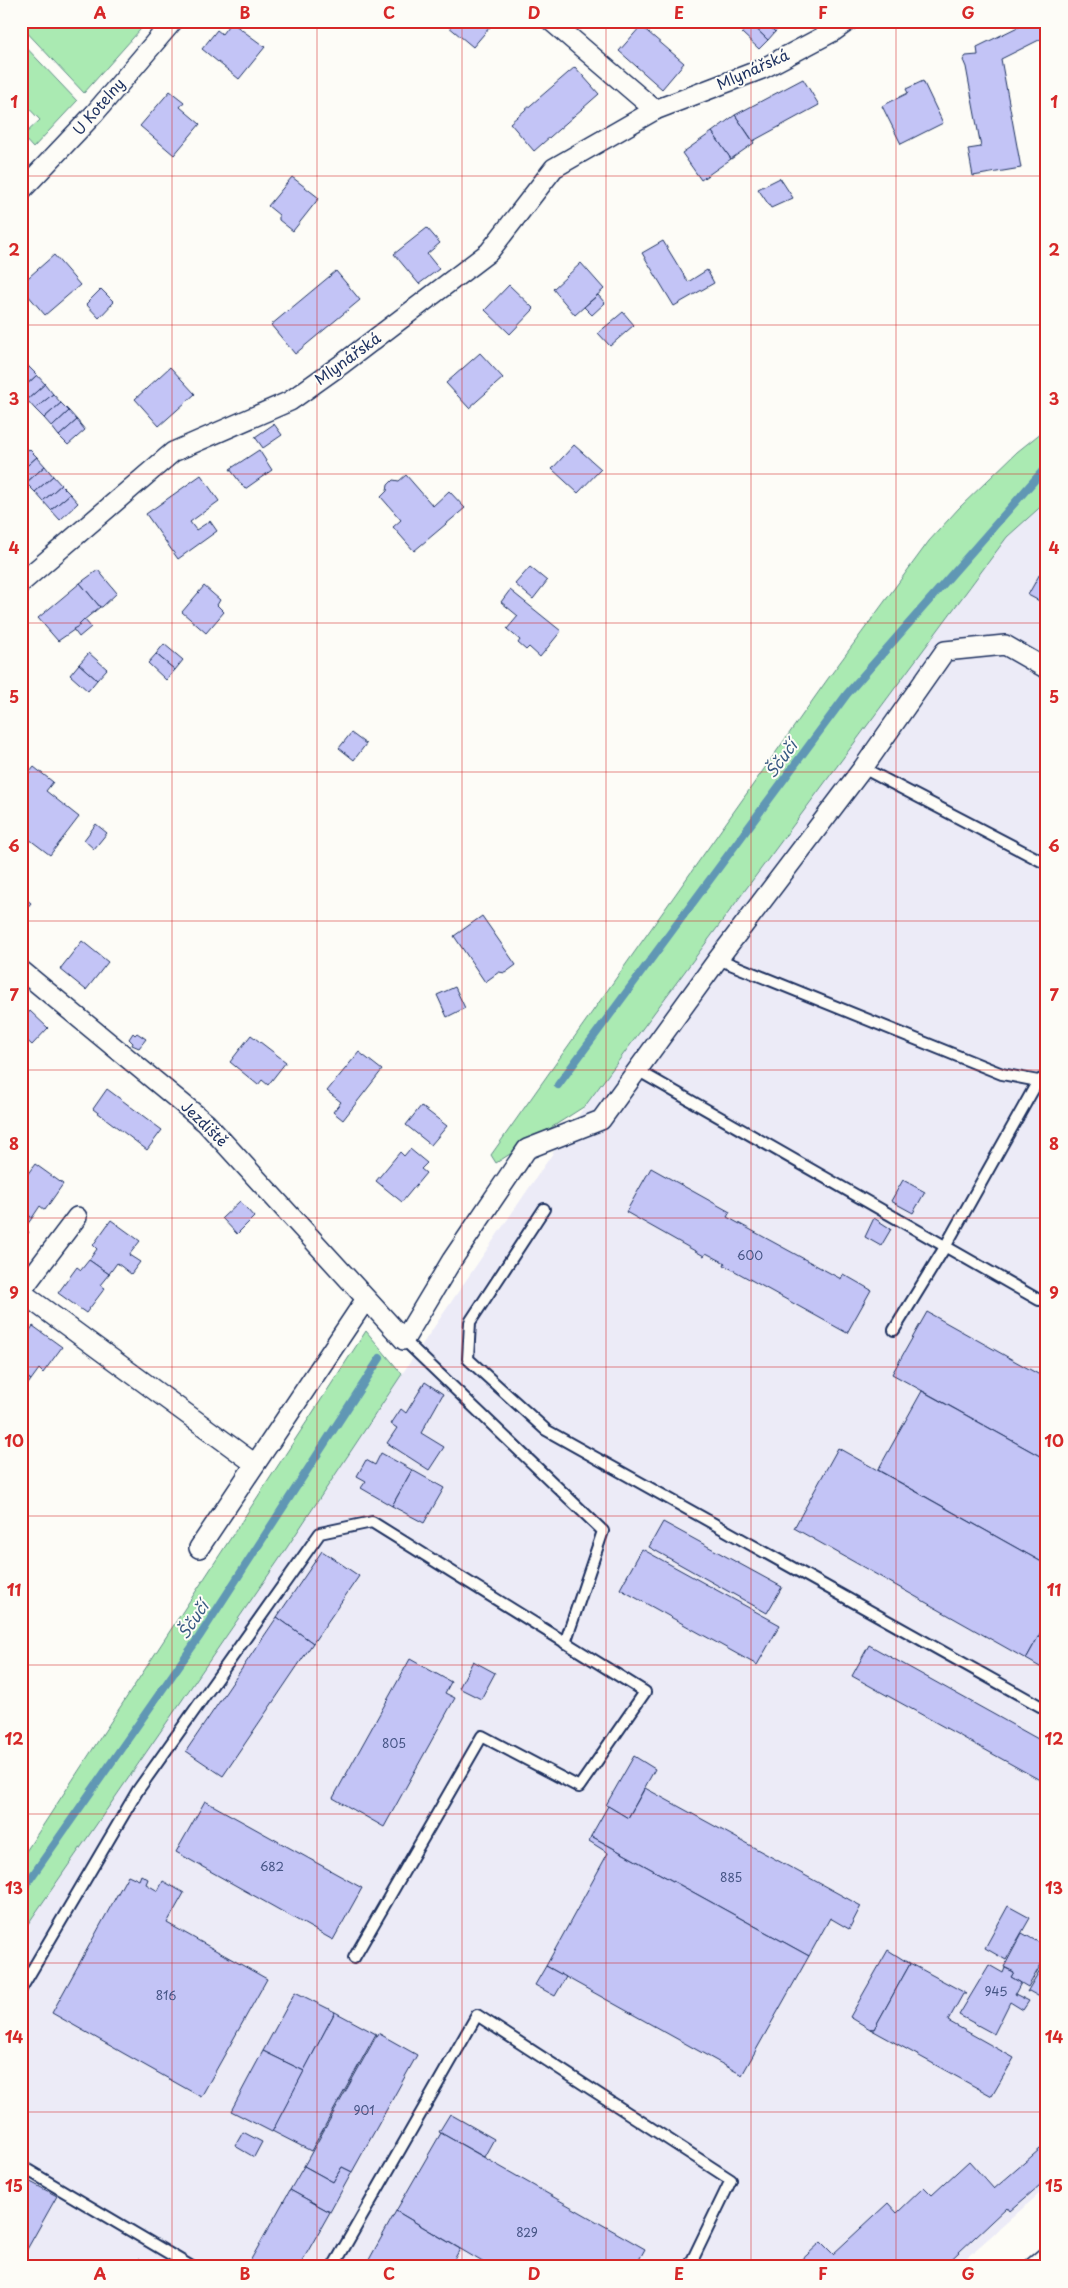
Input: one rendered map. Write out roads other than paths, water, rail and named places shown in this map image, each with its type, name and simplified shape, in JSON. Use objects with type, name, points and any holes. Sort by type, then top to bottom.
[{"type":"street","name":"U Kotelny","points":[[21,191],[94,114],[173,21]]},
{"type":"street","points":[[551,21],[654,110]]},
{"type":"street","name":"Mlynářská","points":[[21,583],[173,452],[290,401],[342,364],[489,252],[554,168],[654,110],[762,69],[834,31],[848,21]]},
{"type":"street","points":[[404,1340],[452,1260],[526,1149],[601,1120],[718,959],[863,768],[944,651],[1005,645],[1047,669]]},
{"type":"street","name":"Jezdiště","points":[[21,970],[206,1123],[404,1340]]},
{"type":"street","points":[[77,1217],[21,1292],[255,1464]]},
{"type":"street","points":[[199,1548],[366,1299]]},
{"type":"street","points":[[1034,2267],[1047,2256]]},
{"type":"lane","points":[[863,768],[1047,864]]},
{"type":"lane","points":[[718,959],[1002,1074],[1042,1078],[946,1247],[894,1330]]},
{"type":"lane","points":[[637,1070],[1039,1300]]},
{"type":"lane","points":[[544,1209],[470,1322],[468,1360],[546,1430],[1047,1710]]},
{"type":"lane","points":[[404,1340],[604,1531],[565,1643]]},
{"type":"lane","points":[[21,1989],[138,1790],[320,1533],[372,1522],[645,1692],[579,1787],[482,1736],[354,1958]]},
{"type":"lane","points":[[333,2267],[477,2015],[731,2180],[689,2267]]},
{"type":"lane","points":[[21,2166],[192,2267]]},
{"type":"waterway","name":"Ščučí","points":[[558,1085],[847,694],[1047,466]]},
{"type":"waterway","name":"Ščučí","points":[[21,1892],[199,1637],[380,1358]]}]
